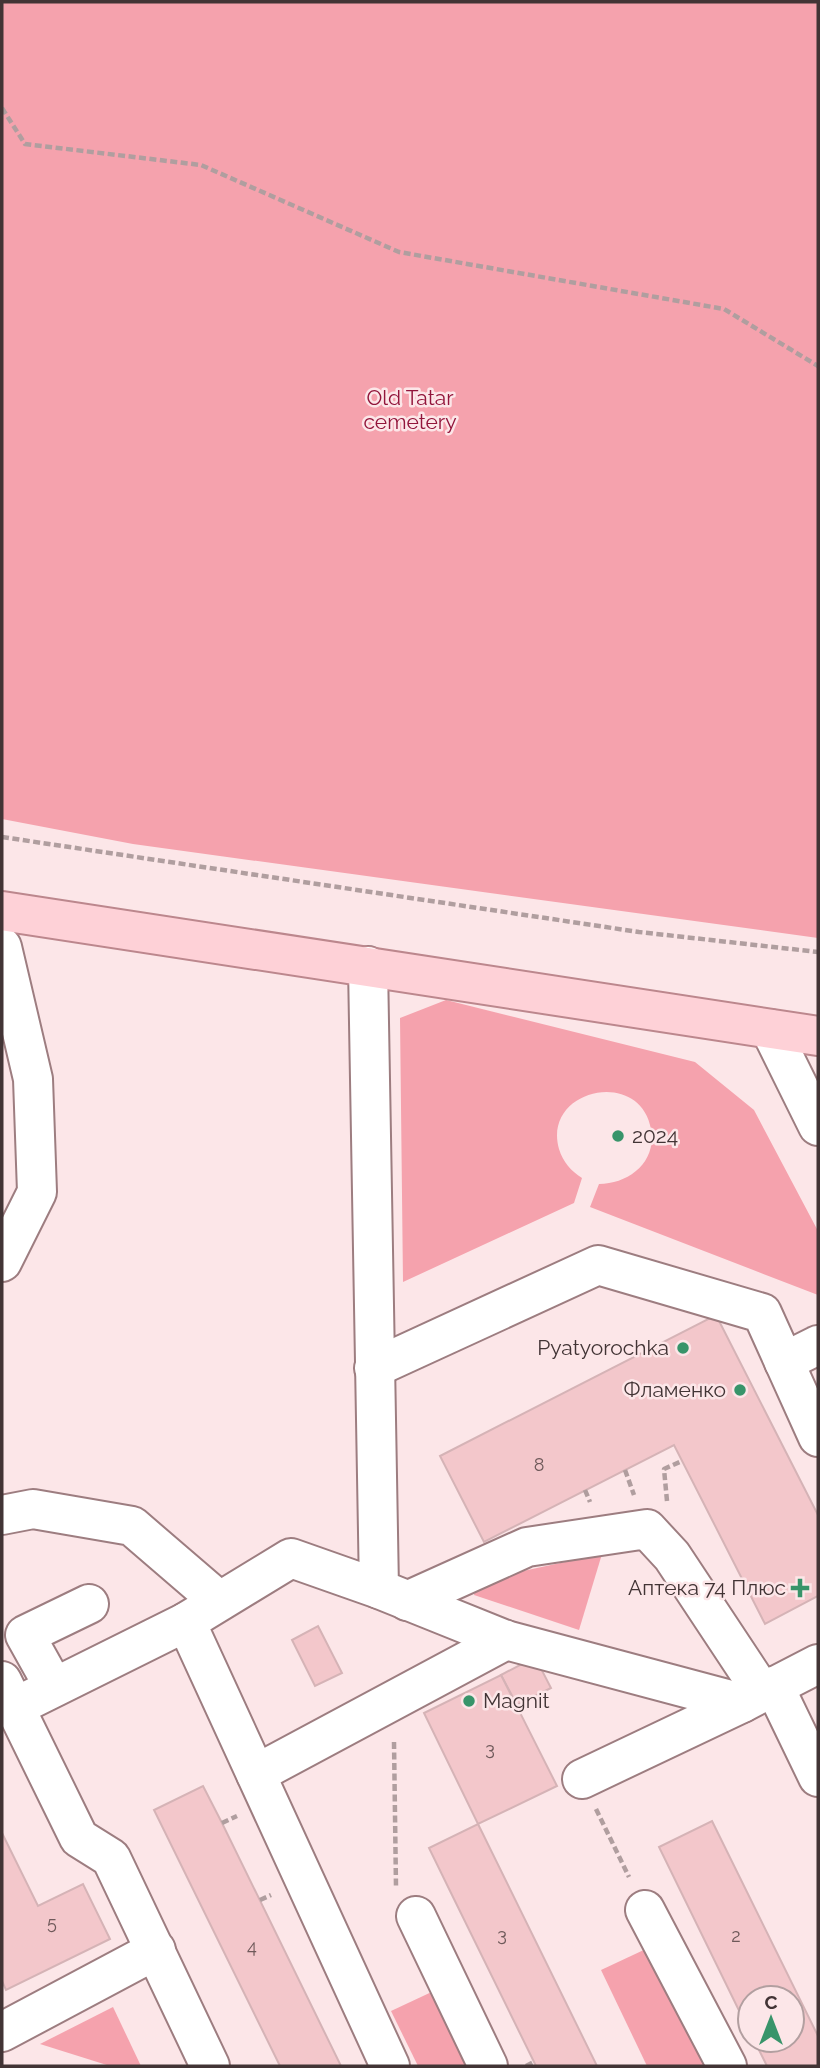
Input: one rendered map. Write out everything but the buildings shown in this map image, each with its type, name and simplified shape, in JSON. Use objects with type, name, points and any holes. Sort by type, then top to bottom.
[{"type":"main road","points":[[2,911],[818,1036]]},
{"type":"street","points":[[2,947],[33,1079],[37,1192],[2,1262]]},
{"type":"street","points":[[369,966],[374,1368],[393,1595]]},
{"type":"street","points":[[770,1029],[818,1126]]},
{"type":"street","points":[[374,1368],[598,1265],[762,1313],[818,1437]]},
{"type":"street","points":[[784,1362],[818,1345]]},
{"type":"street","points":[[2,1515],[33,1509],[132,1526],[218,1600]]},
{"type":"street","points":[[393,1595],[527,1547],[647,1529],[672,1556],[759,1694],[818,1777]]},
{"type":"street","points":[[209,2066],[111,1858],[79,1838],[8,1694],[54,1687],[186,1622],[218,1600],[291,1558],[506,1640],[759,1694]]},
{"type":"street","points":[[54,1687],[25,1635],[89,1604]]},
{"type":"street","points":[[186,1622],[390,2066]]},
{"type":"street","points":[[256,1774],[506,1640]]},
{"type":"street","points":[[582,1779],[818,1664]]},
{"type":"street","points":[[645,1910],[727,2066]]},
{"type":"street","points":[[416,1916],[488,2066]]},
{"type":"street","points":[[2,2032],[156,1950]]},
{"type":"path","points":[[2,108],[25,144],[201,166],[399,252],[724,309],[818,366]]},
{"type":"path","points":[[2,836],[639,932],[818,952]]},
{"type":"path","points":[[393,1701],[396,1890],[416,1916]]},
{"type":"path","points":[[582,1779],[645,1910]]},
{"type":"path","points":[[526,2066],[534,2062]]},
{"type":"green space","name":"Old Tatar cemetery","points":[[2,2],[818,2],[818,938],[133,844],[2,819]]},
{"type":"green space","points":[[446,1000],[695,1062],[754,1110],[818,1231],[818,1295],[590,1207],[599,1184],[621,1180],[630,1175],[645,1161],[650,1152],[651,1129],[643,1110],[630,1098],[613,1092],[594,1093],[578,1100],[565,1112],[558,1128],[559,1149],[563,1158],[582,1178],[574,1203],[403,1282],[400,1018]]},
{"type":"green space","points":[[602,1554],[579,1630],[474,1595],[477,1581]]},
{"type":"green space","points":[[648,1948],[704,2066],[647,2066],[601,1970]]},
{"type":"green space","points":[[438,1989],[475,2066],[418,2066],[391,2011]]},
{"type":"green space","points":[[113,2007],[141,2066],[110,2066],[40,2044]]},
{"type":"place","name":"2024","points":[[618,1136]]},
{"type":"place","name":"Pyatyorochka","points":[[683,1348]]},
{"type":"place","name":"Фламенко","points":[[740,1390]]},
{"type":"place","name":"Аптека 74 Плюс","points":[[800,1588]]},
{"type":"place","name":"Magnit","points":[[469,1701]]}]
